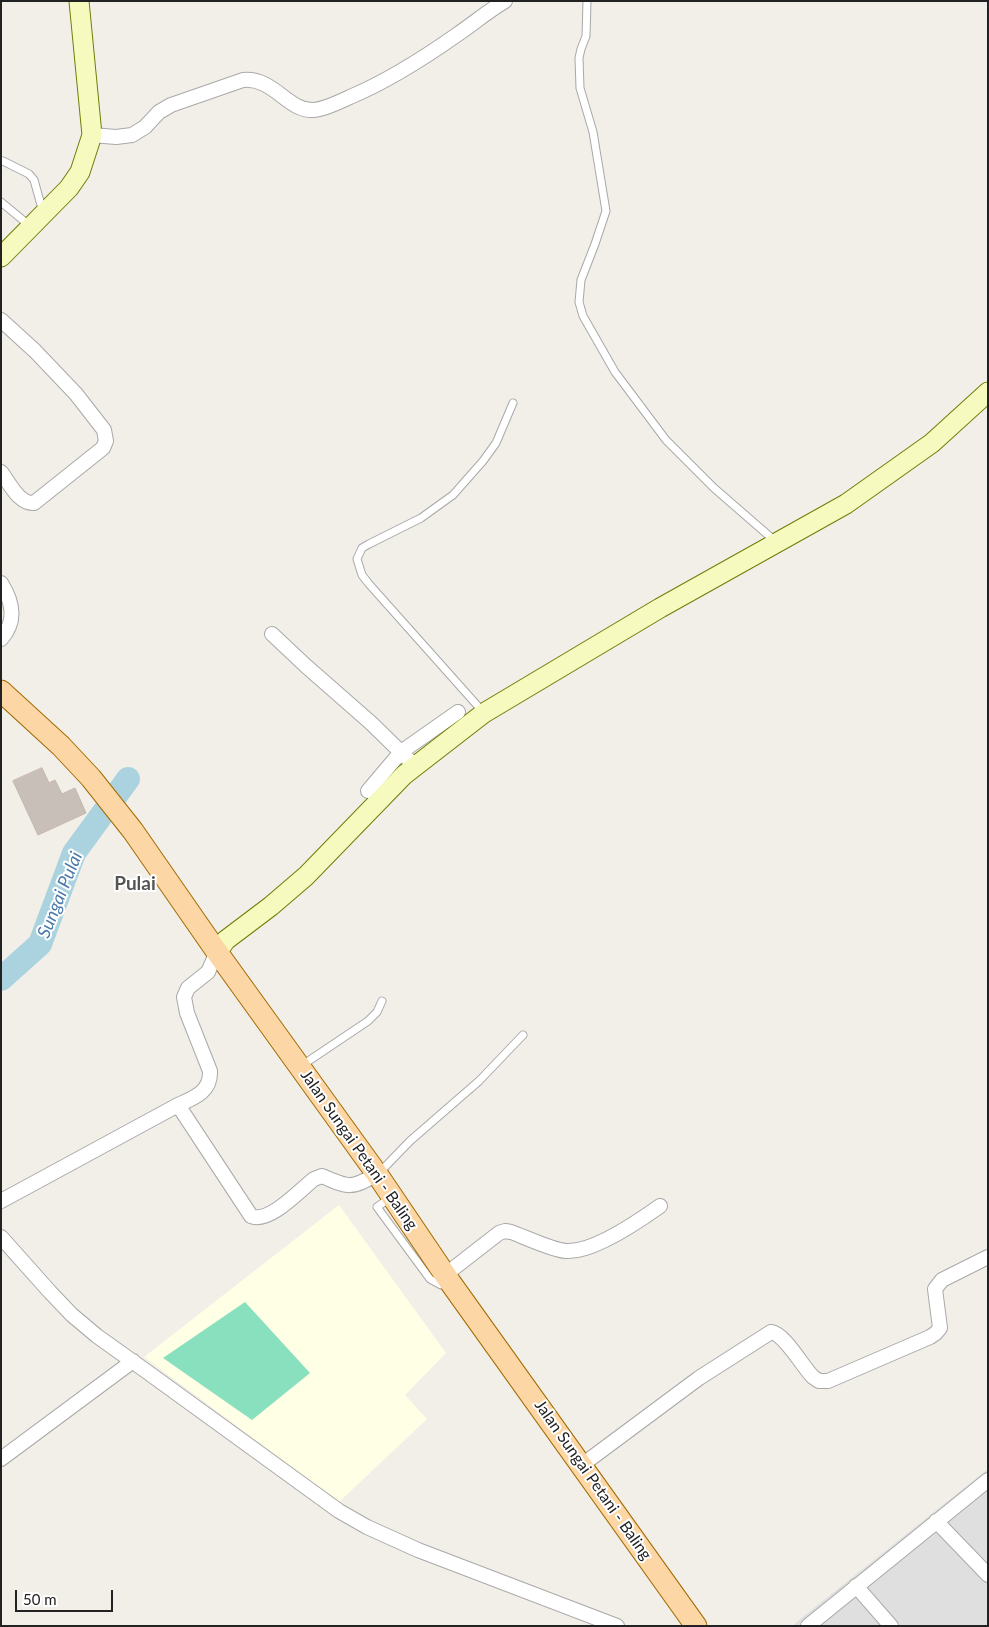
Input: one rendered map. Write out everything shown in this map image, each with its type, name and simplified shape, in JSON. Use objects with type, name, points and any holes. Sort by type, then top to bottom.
[{"type":"main road","name":"Jalan Sungai Petani - Baling","points":[[2,692],[61,746],[91,778],[133,831],[696,1626]]},
{"type":"street","points":[[1,257],[69,188],[80,172],[92,135],[79,1]]},
{"type":"street","points":[[92,135],[116,137],[132,135],[159,112],[171,105],[250,79],[266,84],[291,102],[306,109],[325,108],[379,84],[412,65],[505,1]]},
{"type":"street","points":[[1,320],[35,351],[76,394],[104,430],[106,441],[103,448],[34,503],[28,504],[22,500],[1,472]]},
{"type":"street","points":[[1,1201],[201,1093],[208,1084],[210,1071],[187,1013],[184,997],[188,988],[208,972],[217,952],[226,940],[271,906],[306,876],[404,775],[484,713],[635,622],[846,504],[932,443],[988,392]]},
{"type":"street","points":[[1,583],[8,595],[12,615],[9,628],[1,639]]},
{"type":"street","points":[[272,634],[312,672],[371,723],[415,766]]},
{"type":"street","points":[[368,791],[401,752],[458,712]]},
{"type":"street","points":[[178,1105],[251,1216],[256,1218],[268,1215],[314,1179],[322,1176],[349,1186],[357,1185],[377,1174]]},
{"type":"street","points":[[448,1278],[499,1233],[511,1232],[564,1251],[576,1251],[594,1245],[609,1237],[660,1206]]},
{"type":"street","points":[[1,1237],[72,1315],[97,1336],[354,1521],[442,1559],[617,1626]]},
{"type":"street","points":[[582,1465],[699,1378],[771,1332],[776,1332],[785,1340],[813,1377],[828,1382],[930,1337],[940,1328],[935,1289],[938,1284],[942,1280],[988,1258]]},
{"type":"street","points":[[1,1459],[132,1361]]},
{"type":"street","points":[[808,1626],[988,1480]]},
{"type":"street","points":[[936,1521],[988,1575]]},
{"type":"street","points":[[856,1586],[891,1626]]},
{"type":"lane","points":[[587,1],[586,36],[579,58],[580,88],[593,132],[606,211],[596,244],[581,280],[579,302],[583,316],[615,372],[666,440],[714,488],[776,542]]},
{"type":"lane","points":[[3,161],[28,174],[34,180],[43,213]]},
{"type":"lane","points":[[1,202],[30,226]]},
{"type":"lane","points":[[484,713],[369,584],[362,575],[357,559],[362,548],[421,518],[453,495],[483,462],[496,443],[513,403]]},
{"type":"lane","points":[[300,1066],[368,1022],[378,1012],[382,1001]]},
{"type":"lane","points":[[377,1174],[410,1141],[479,1081],[523,1035]]},
{"type":"shaded area","points":[[339,1205],[446,1353],[405,1395],[427,1419],[339,1502],[144,1357]]},
{"type":"shaded area","points":[[988,1469],[988,1626],[793,1626],[799,1620]]},
{"type":"green space","points":[[245,1302],[310,1373],[252,1420],[163,1358]]},
{"type":"building","points":[[42,768],[49,783],[55,780],[62,794],[75,788],[86,813],[38,835],[13,781]]},
{"type":"waterway","name":"Sungai Pulai","points":[[1,979],[40,944],[74,853],[128,779]]},
{"type":"district","name":"Pulai","points":[[135,884]]}]
